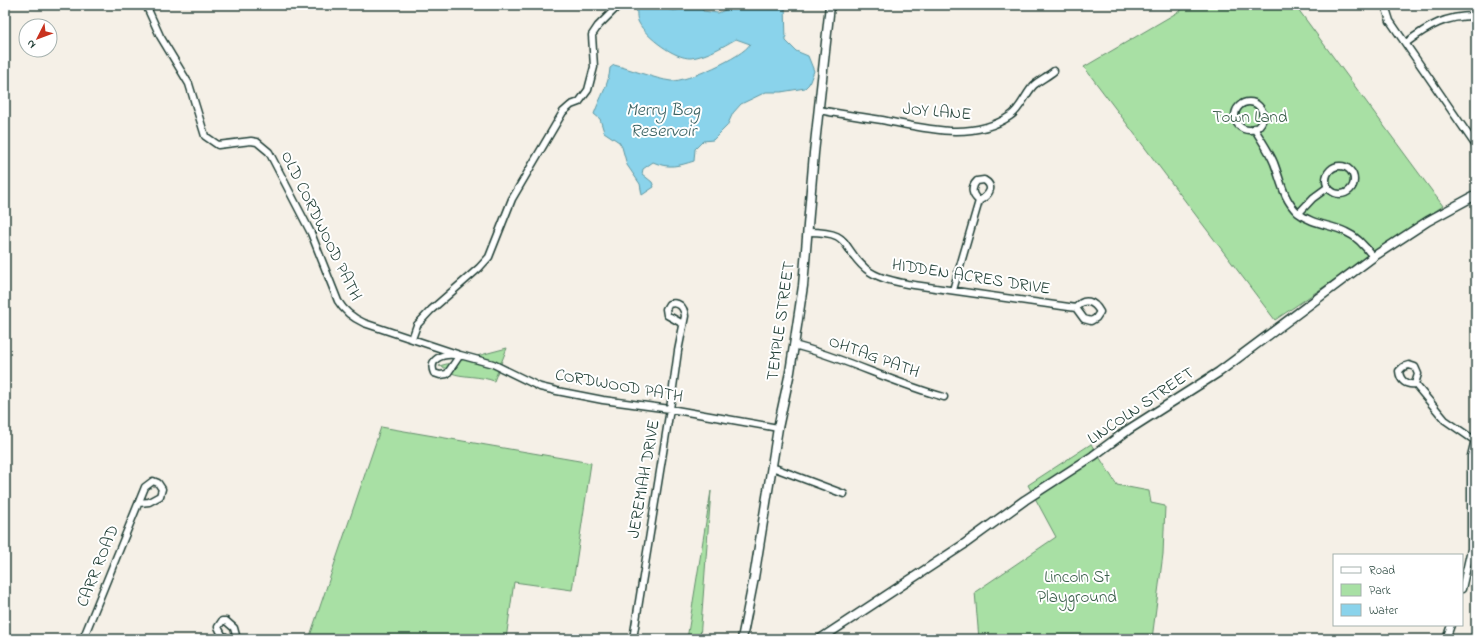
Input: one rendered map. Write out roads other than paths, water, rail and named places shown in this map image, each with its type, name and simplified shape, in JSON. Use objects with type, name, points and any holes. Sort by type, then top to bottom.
[{"type":"main road","name":"TEMPLE STREET","points":[[742,639],[803,286],[830,5]]},
{"type":"main road","name":"LINCOLN STREET","points":[[820,639],[963,545],[1025,500],[1093,456],[1128,430],[1219,372],[1373,257],[1428,221],[1476,195]]},
{"type":"street","name":"OLD CORDWOOD PATH","points":[[146,5],[160,36],[189,84],[204,136],[218,145],[251,141],[263,145],[275,162],[312,233],[341,305],[350,316],[358,321],[460,355]]},
{"type":"street","points":[[412,339],[417,325],[431,310],[479,268],[489,257],[512,199],[551,132],[563,112],[571,105],[579,102],[588,90],[594,68],[592,35],[598,26],[619,5]]},
{"type":"street","points":[[1385,5],[1390,21],[1476,146]]},
{"type":"street","points":[[1406,43],[1422,30],[1454,16],[1476,16]]},
{"type":"street","name":"JOY LANE","points":[[819,110],[914,127],[958,132],[979,130],[994,126],[1011,116],[1034,86],[1054,71]]},
{"type":"street","points":[[1244,103],[1253,103],[1257,105],[1262,112],[1262,121],[1254,128],[1244,129],[1237,123],[1237,109],[1244,103]]},
{"type":"street","points":[[1254,128],[1274,163],[1286,198],[1299,213],[1313,222],[1350,234],[1361,242],[1373,257]]},
{"type":"street","points":[[1339,166],[1344,167],[1351,172],[1353,181],[1347,192],[1334,193],[1328,187],[1326,178],[1330,170],[1339,166]]},
{"type":"street","points":[[1299,213],[1313,198],[1328,187]]},
{"type":"street","points":[[953,290],[979,201]]},
{"type":"street","name":"HIDDEN ACRES DRIVE","points":[[808,232],[825,232],[838,236],[866,269],[883,278],[907,284],[1076,308]]},
{"type":"street","name":"JEREMIAH DRIVE","points":[[633,639],[683,324]]},
{"type":"street","name":"OHTAG PATH","points":[[794,345],[815,350],[872,373],[944,397]]},
{"type":"street","name":"CORDWOOD PATH","points":[[460,355],[447,374],[440,375],[434,373],[433,365],[439,356],[460,355],[493,364],[540,387],[557,391],[603,400],[670,409],[778,428]]},
{"type":"street","points":[[1415,384],[1445,420],[1475,438],[1470,456],[1471,549],[1463,585]]},
{"type":"street","points":[[772,467],[844,494]]},
{"type":"street","name":"CARR ROAD","points":[[83,639],[139,503]]},
{"type":"street","points":[[229,639],[219,631],[218,627],[222,621],[226,621],[234,628],[237,639]]},
{"type":"street","points":[[1446,639],[1451,626]]},
{"type":"water","name":"Merry Bog Reservoir","points":[[637,5],[657,5],[674,11],[684,5],[701,5],[703,11],[718,13],[737,5],[785,5],[786,41],[796,51],[808,56],[814,71],[809,84],[805,88],[781,92],[766,92],[741,104],[733,113],[727,126],[713,140],[703,141],[695,149],[694,161],[674,166],[664,166],[653,162],[643,169],[642,174],[652,182],[654,187],[642,195],[640,184],[627,165],[622,147],[619,142],[604,132],[600,119],[594,114],[606,86],[610,68],[614,65],[665,80],[678,80],[701,73],[726,62],[750,44],[736,39],[714,51],[697,57],[691,58],[677,55],[654,40],[643,29],[637,19]]},
{"type":"park label","name":"Town Land","points":[[1250,117]]},
{"type":"park label","name":"Lincoln St Playground","points":[[1077,587]]}]
